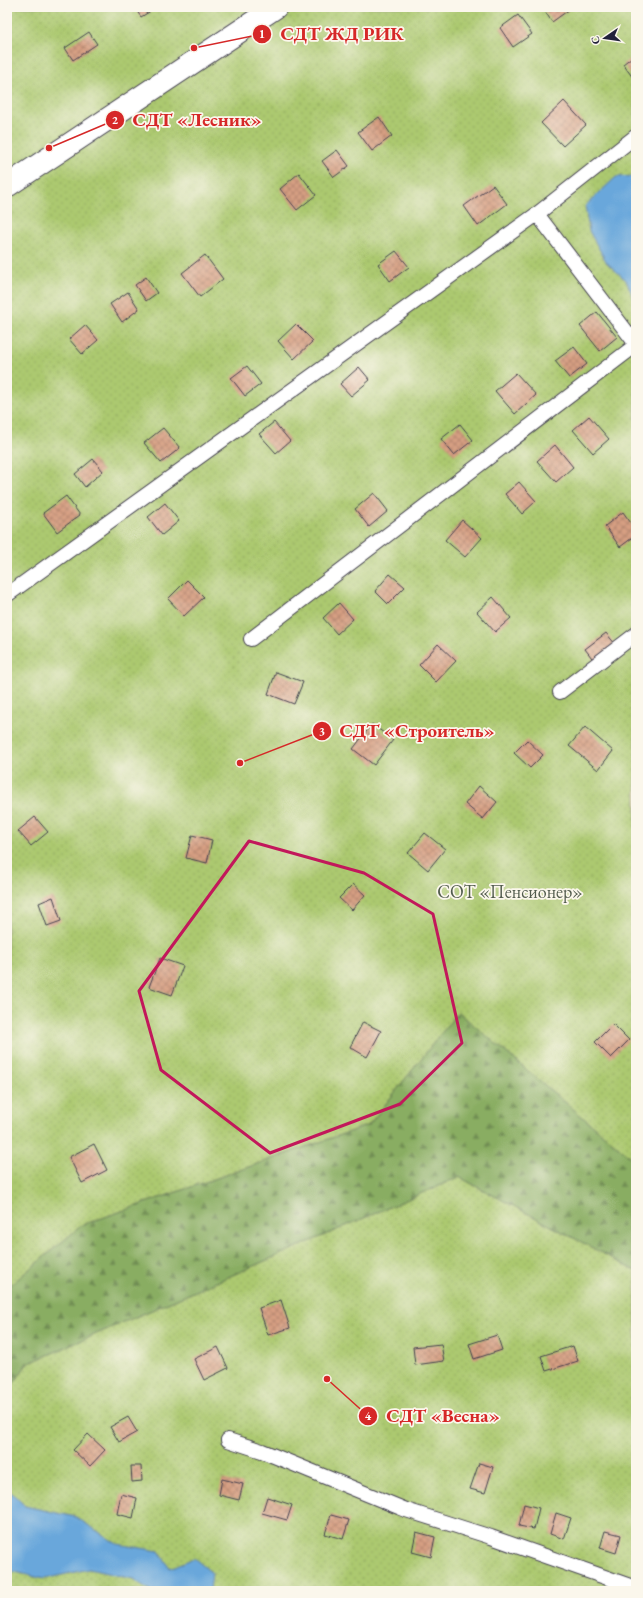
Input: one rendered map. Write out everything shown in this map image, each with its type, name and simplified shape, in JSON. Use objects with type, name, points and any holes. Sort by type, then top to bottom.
[{"type":"street","points":[[7,186],[276,7]]},
{"type":"lane","points":[[7,595],[537,214],[636,136]]},
{"type":"lane","points":[[251,639],[636,344],[537,214]]},
{"type":"lane","points":[[560,692],[636,634]]},
{"type":"lane","points":[[228,1440],[262,1451],[406,1510],[492,1537],[636,1588]]},
{"type":"highlighted area","points":[[249,841],[364,873],[433,914],[462,1043],[400,1104],[270,1153],[161,1070],[139,991]]},
{"type":"green space","name":"СОТ «Пенсионер»","points":[[7,7],[636,7],[636,1162],[458,1012],[369,1125],[82,1225],[7,1288]]},
{"type":"green space","points":[[458,1012],[636,1162],[636,1271],[459,1177],[27,1364],[7,1393],[7,1288],[82,1225],[369,1125]]},
{"type":"green space","points":[[459,1177],[636,1271],[636,1591],[7,1591],[7,1393],[27,1364]]},
{"type":"water","points":[[636,176],[636,304],[626,280],[607,263],[589,231],[585,206],[616,177]]},
{"type":"water","points":[[7,1488],[25,1506],[76,1517],[117,1544],[159,1551],[170,1568],[194,1558],[212,1573],[210,1591],[151,1591],[133,1579],[89,1569],[44,1579],[7,1570]]},
{"type":"building","points":[[134,7],[157,7],[141,17]]},
{"type":"building","points":[[542,7],[569,7],[570,9],[552,22]]},
{"type":"building","points":[[518,15],[532,34],[513,47],[500,28]]},
{"type":"building","points":[[89,32],[97,44],[73,60],[65,48]]},
{"type":"building","points":[[636,54],[636,82],[623,64]]},
{"type":"building","points":[[564,101],[586,125],[563,146],[541,123]]},
{"type":"building","points":[[379,117],[392,136],[372,151],[358,132]]},
{"type":"building","points":[[337,150],[349,166],[334,177],[322,161]]},
{"type":"building","points":[[299,173],[316,195],[297,210],[280,189]]},
{"type":"building","points":[[493,185],[507,204],[478,226],[464,206]]},
{"type":"building","points":[[396,251],[409,267],[390,281],[378,264]]},
{"type":"building","points":[[205,255],[223,279],[200,297],[182,273]]},
{"type":"building","points":[[146,277],[157,293],[146,301],[135,285]]},
{"type":"building","points":[[128,292],[139,309],[122,322],[110,304]]},
{"type":"building","points":[[597,312],[617,337],[600,351],[580,326]]},
{"type":"building","points":[[296,324],[313,341],[294,359],[278,341]]},
{"type":"building","points":[[85,325],[98,340],[82,354],[69,339]]},
{"type":"building","points":[[574,347],[587,364],[569,378],[555,361]]},
{"type":"building","points":[[247,366],[261,384],[245,396],[231,378]]},
{"type":"building","points":[[359,367],[370,380],[351,396],[340,384]]},
{"type":"building","points":[[516,373],[536,395],[515,414],[495,391]]},
{"type":"building","points":[[589,416],[609,439],[593,453],[573,430]]},
{"type":"building","points":[[274,422],[290,441],[276,453],[259,434]]},
{"type":"building","points":[[460,424],[473,440],[454,455],[441,439]]},
{"type":"building","points":[[163,428],[180,448],[161,463],[144,443]]},
{"type":"building","points":[[555,445],[573,467],[556,482],[537,461]]},
{"type":"building","points":[[93,459],[103,471],[85,487],[75,474]]},
{"type":"building","points":[[519,482],[536,501],[522,514],[505,494]]},
{"type":"building","points":[[374,493],[388,511],[369,527],[355,509]]},
{"type":"building","points":[[66,496],[80,515],[57,532],[43,513]]},
{"type":"building","points":[[165,503],[179,521],[162,535],[148,517]]},
{"type":"building","points":[[623,512],[636,530],[636,535],[620,547],[605,526]]},
{"type":"building","points":[[462,520],[482,538],[465,557],[445,540]]},
{"type":"building","points":[[390,574],[405,587],[388,604],[375,591]]},
{"type":"building","points":[[187,580],[204,597],[184,616],[168,599]]},
{"type":"building","points":[[493,597],[511,618],[495,632],[477,612]]},
{"type":"building","points":[[339,603],[353,619],[337,634],[323,618]]},
{"type":"building","points":[[606,633],[616,645],[595,662],[585,649]]},
{"type":"building","points":[[438,644],[456,661],[436,682],[419,665]]},
{"type":"building","points":[[276,672],[303,682],[294,704],[268,694]]},
{"type":"building","points":[[372,724],[393,740],[374,765],[353,749]]},
{"type":"building","points":[[585,727],[613,751],[598,770],[569,746]]},
{"type":"building","points":[[527,740],[543,755],[530,768],[514,753]]},
{"type":"building","points":[[479,786],[497,802],[483,819],[465,804]]},
{"type":"building","points":[[35,817],[48,832],[31,846],[18,831]]},
{"type":"building","points":[[425,833],[445,849],[428,870],[408,853]]},
{"type":"building","points":[[192,835],[212,840],[207,863],[186,858]]},
{"type":"building","points":[[353,884],[365,895],[352,910],[339,898]]},
{"type":"building","points":[[53,897],[61,921],[47,926],[39,903]]},
{"type":"building","points":[[160,958],[183,966],[172,995],[149,987]]},
{"type":"building","points":[[363,1022],[381,1031],[367,1057],[350,1047]]},
{"type":"building","points":[[613,1024],[629,1040],[611,1058],[595,1042]]},
{"type":"building","points":[[94,1144],[107,1170],[82,1183],[69,1157]]},
{"type":"building","points":[[281,1300],[290,1328],[268,1335],[259,1308]]},
{"type":"building","points":[[497,1335],[502,1350],[474,1359],[469,1344]]},
{"type":"building","points":[[441,1344],[444,1361],[415,1365],[413,1347]]},
{"type":"building","points":[[573,1346],[578,1361],[546,1371],[541,1356]]},
{"type":"building","points":[[218,1347],[228,1368],[204,1380],[194,1359]]},
{"type":"building","points":[[128,1417],[137,1432],[119,1442],[110,1427]]},
{"type":"building","points":[[88,1434],[105,1450],[90,1466],[73,1450]]},
{"type":"building","points":[[479,1463],[493,1467],[485,1493],[470,1489]]},
{"type":"building","points":[[131,1466],[141,1466],[142,1481],[132,1482]]},
{"type":"building","points":[[222,1479],[243,1484],[239,1500],[219,1495]]},
{"type":"building","points":[[121,1494],[137,1498],[133,1518],[117,1514]]},
{"type":"building","points":[[267,1497],[292,1505],[287,1520],[262,1513]]},
{"type":"building","points":[[524,1504],[539,1508],[534,1529],[519,1526]]},
{"type":"building","points":[[556,1513],[571,1518],[564,1539],[550,1534]]},
{"type":"building","points":[[331,1515],[349,1520],[343,1539],[325,1534]]},
{"type":"building","points":[[605,1531],[621,1535],[616,1553],[600,1548]]},
{"type":"building","points":[[416,1532],[435,1537],[431,1557],[412,1552]]},
{"type":"place","name":"СДТ ЖД РИК","points":[[194,48]]},
{"type":"place","name":"СДТ «Лесник»","points":[[49,148]]},
{"type":"place","name":"СДТ «Строитель»","points":[[240,763]]},
{"type":"place","name":"СДТ «Весна»","points":[[327,1379]]}]
